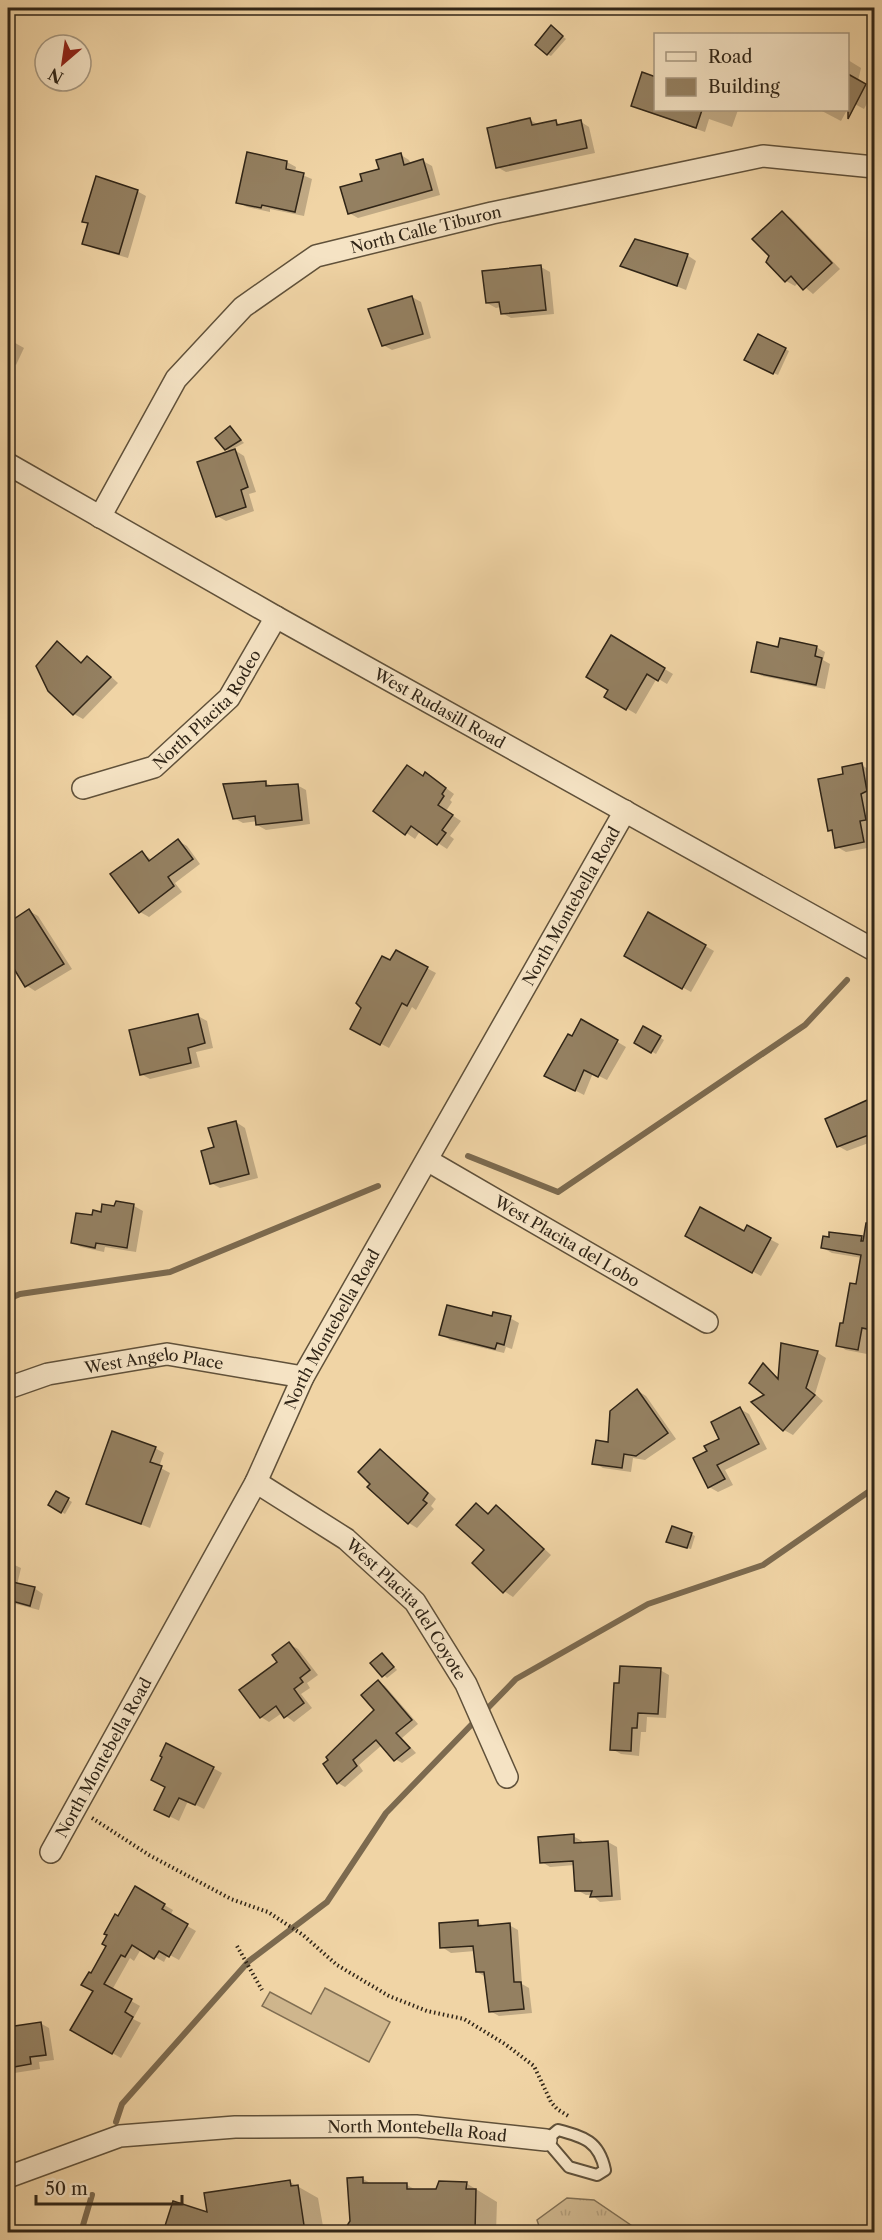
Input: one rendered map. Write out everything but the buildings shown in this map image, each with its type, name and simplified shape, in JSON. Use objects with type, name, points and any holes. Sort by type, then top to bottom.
[{"type":"street","name":"North Calle Tiburon","points":[[100,517],[176,379],[243,307],[316,256],[492,213],[764,156],[874,167]]},
{"type":"street","name":"West Rudasill Road","points":[[8,464],[874,950]]},
{"type":"street","name":"North Placita Rodeo","points":[[83,788],[154,767],[229,698],[276,616]]},
{"type":"street","name":"North Montebella Road","points":[[51,1852],[256,1482],[303,1377],[625,811]]},
{"type":"street","name":"West Placita del Lobo","points":[[427,1160],[707,1323]]},
{"type":"street","name":"West Angelo Place","points":[[8,1388],[48,1374],[167,1354],[303,1377]]},
{"type":"street","name":"West Placita del Coyote","points":[[256,1482],[346,1539],[415,1602],[466,1684],[507,1777]]},
{"type":"street","name":"North Montebella Road","points":[[8,2177],[120,2136],[235,2127],[416,2126],[546,2140]]},
{"type":"lane","points":[[558,2130],[582,2136],[602,2154],[605,2170],[597,2175],[569,2168],[546,2140],[558,2130]]},
{"type":"path","points":[[75,1808],[148,1855],[231,1899],[268,1912],[303,1935],[337,1965],[389,1996],[427,2011],[464,2019],[505,2044],[534,2066],[551,2102],[557,2109],[578,2121],[582,2136]]},
{"type":"path","points":[[237,1946],[262,1990]]},
{"type":"green space","points":[[325,1988],[390,2022],[369,2062],[262,2006],[270,1992],[311,2014]]},
{"type":"green space","points":[[567,2198],[594,2200],[641,2232],[541,2232],[537,2220]]},
{"type":"waterway","points":[[468,1156],[558,1192],[805,1025],[847,980]]},
{"type":"waterway","points":[[8,1299],[20,1294],[170,1272],[378,1186]]},
{"type":"waterway","points":[[484,1712],[516,1679],[648,1604],[763,1565],[874,1488]]},
{"type":"waterway","points":[[116,2122],[122,2104],[249,1961],[327,1902],[386,1813],[476,1720]]},
{"type":"waterway","points":[[81,2232],[92,2195]]}]
